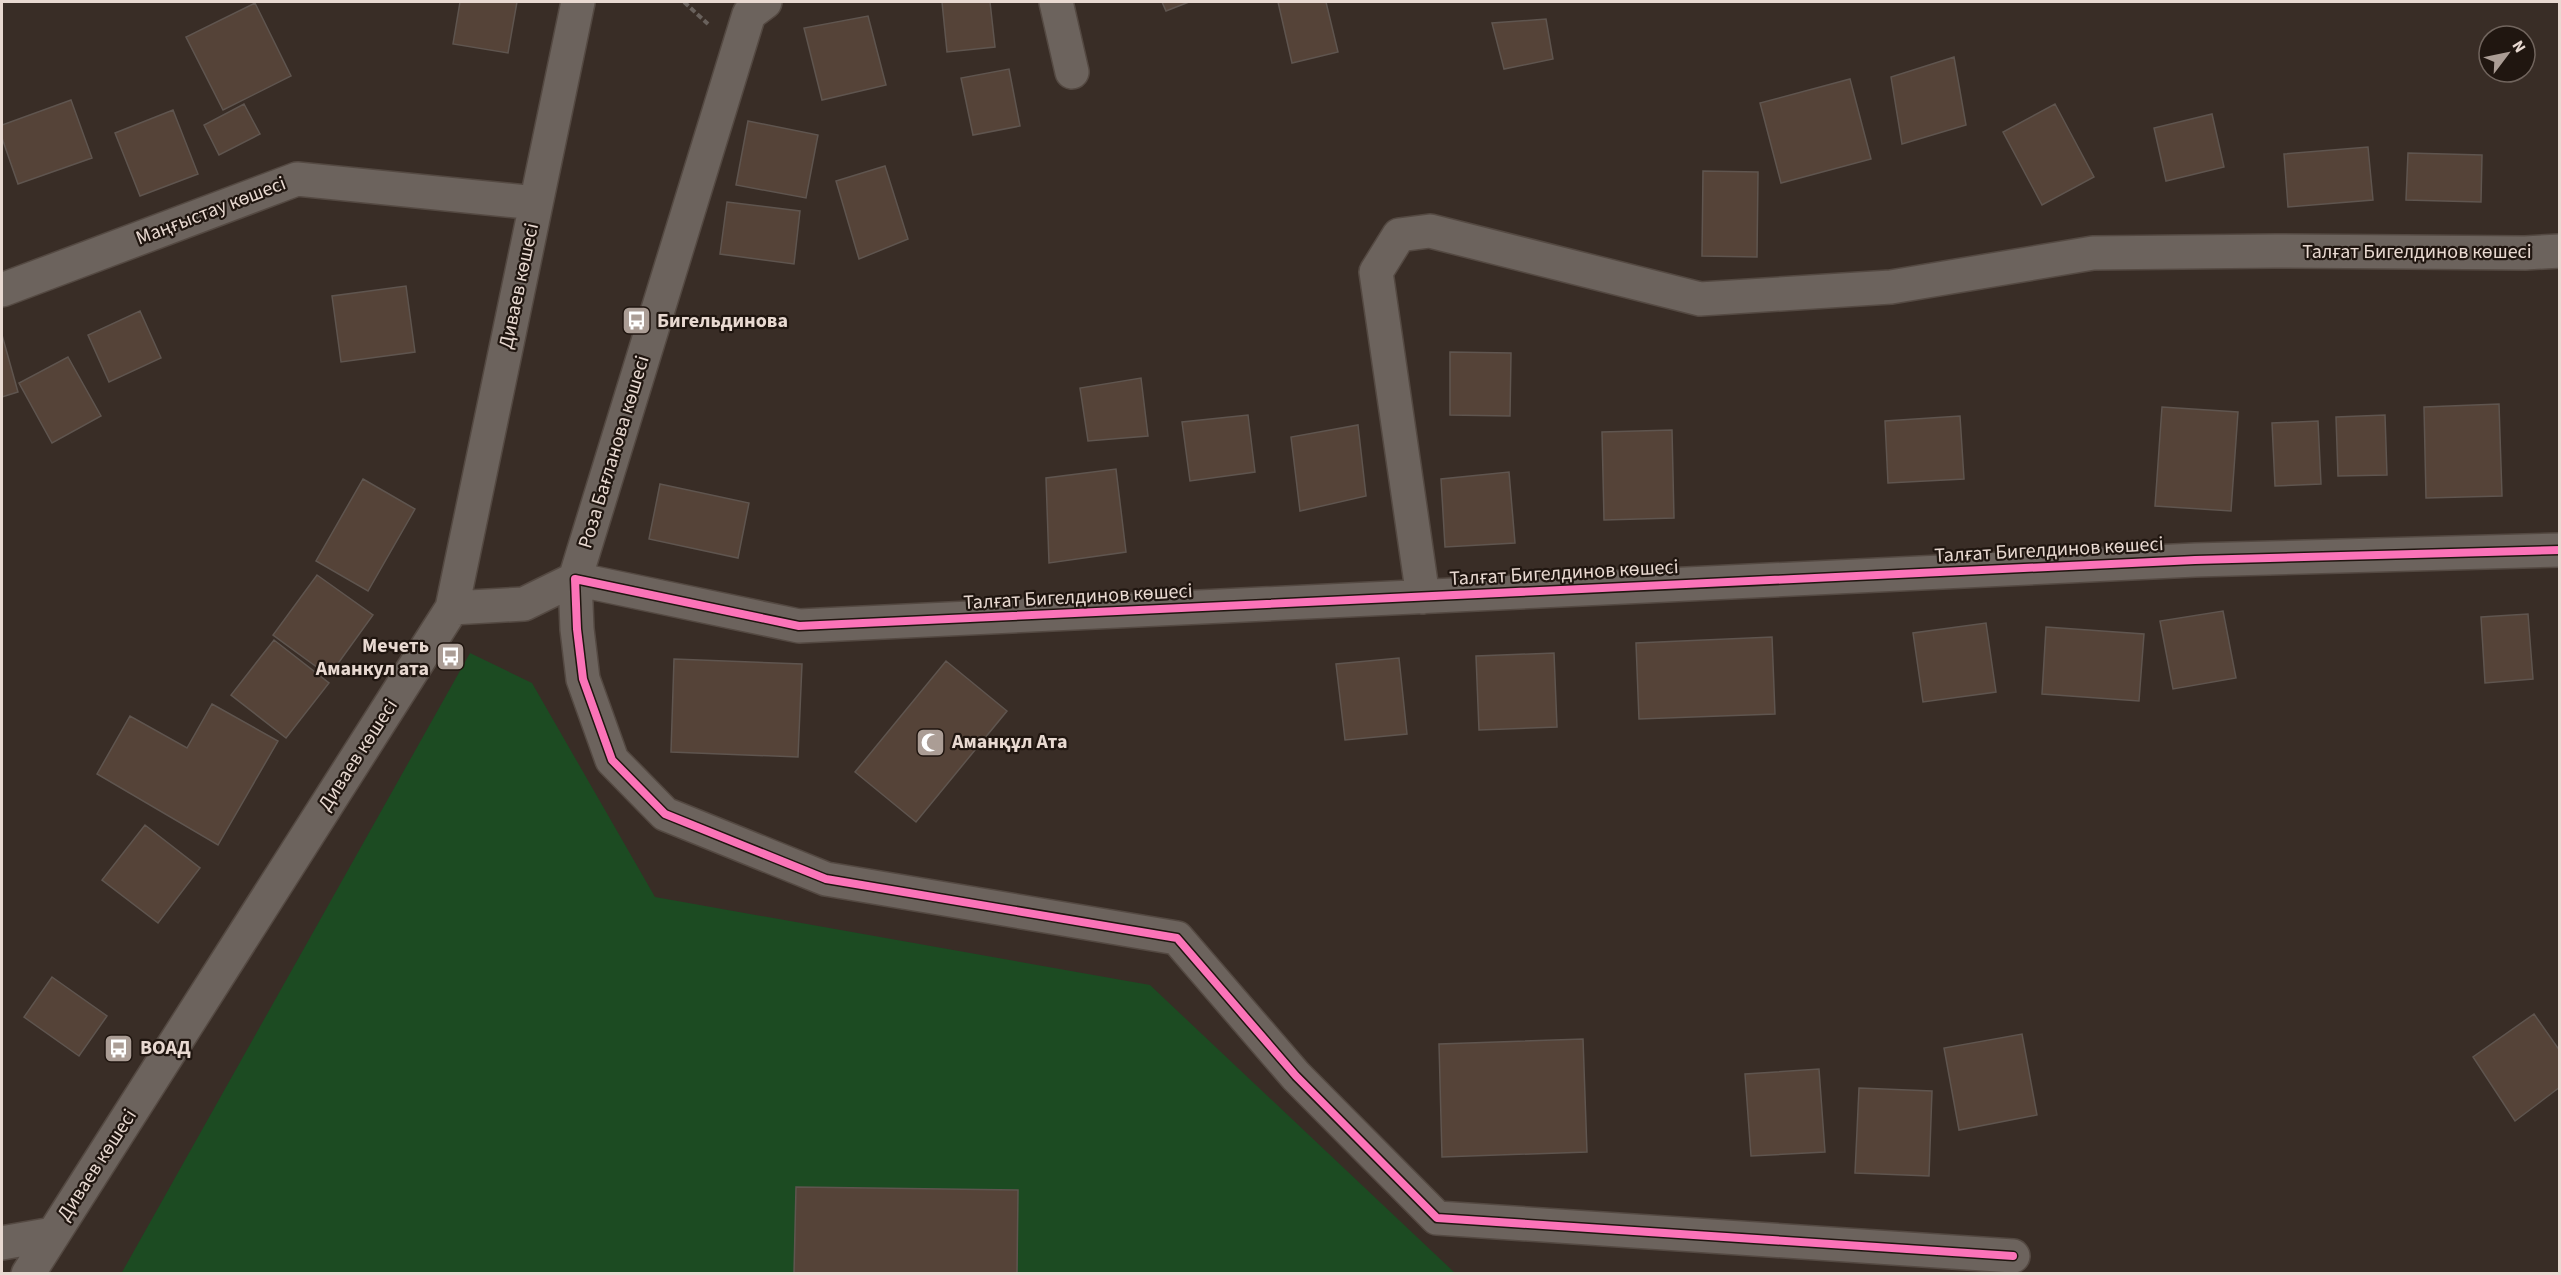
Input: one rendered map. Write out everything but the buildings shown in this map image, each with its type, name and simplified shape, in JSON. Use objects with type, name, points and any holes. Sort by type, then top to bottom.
[{"type":"street","name":"Диваев көшесі","points":[[28,1274],[452,608],[578,2]]},
{"type":"street","name":"Роза Бағланова көшесі","points":[[765,2],[748,14],[575,579],[577,629],[583,679],[612,760],[665,814],[826,879],[1177,938],[1296,1076],[1437,1218],[2013,1256]]},
{"type":"street","points":[[1056,2],[1072,72]]},
{"type":"street","name":"Маңғыстау көшесі","points":[[2,290],[297,179],[536,203]]},
{"type":"street","name":"Талғат Бигелдинов көшесі","points":[[1423,597],[1376,272],[1399,235],[1430,231],[1701,299],[1892,287],[2093,253],[2275,251],[2525,253],[2559,251]]},
{"type":"street","name":"Талғат Бигелдинов көшесі","points":[[575,579],[799,626],[2195,560],[2559,549]]},
{"type":"street","points":[[452,608],[524,604],[575,579]]},
{"type":"street","points":[[2,1243],[53,1234]]},
{"type":"green space","points":[[470,653],[532,683],[655,897],[1150,985],[1455,1273],[121,1274]]},
{"type":"cycle path","points":[[2013,1256],[1437,1218],[1296,1076],[1177,938],[826,879],[665,814],[612,760],[583,679],[577,629],[575,579],[799,626],[2195,560],[2560,550]]},
{"type":"place","name":"Бигельдинова","points":[[636,321]]},
{"type":"place","name":"Мечеть Аманкул ата","points":[[450,657]]},
{"type":"place","name":"Аманқұл Ата","points":[[931,742]]},
{"type":"place","name":"ВОАД","points":[[119,1048]]}]
